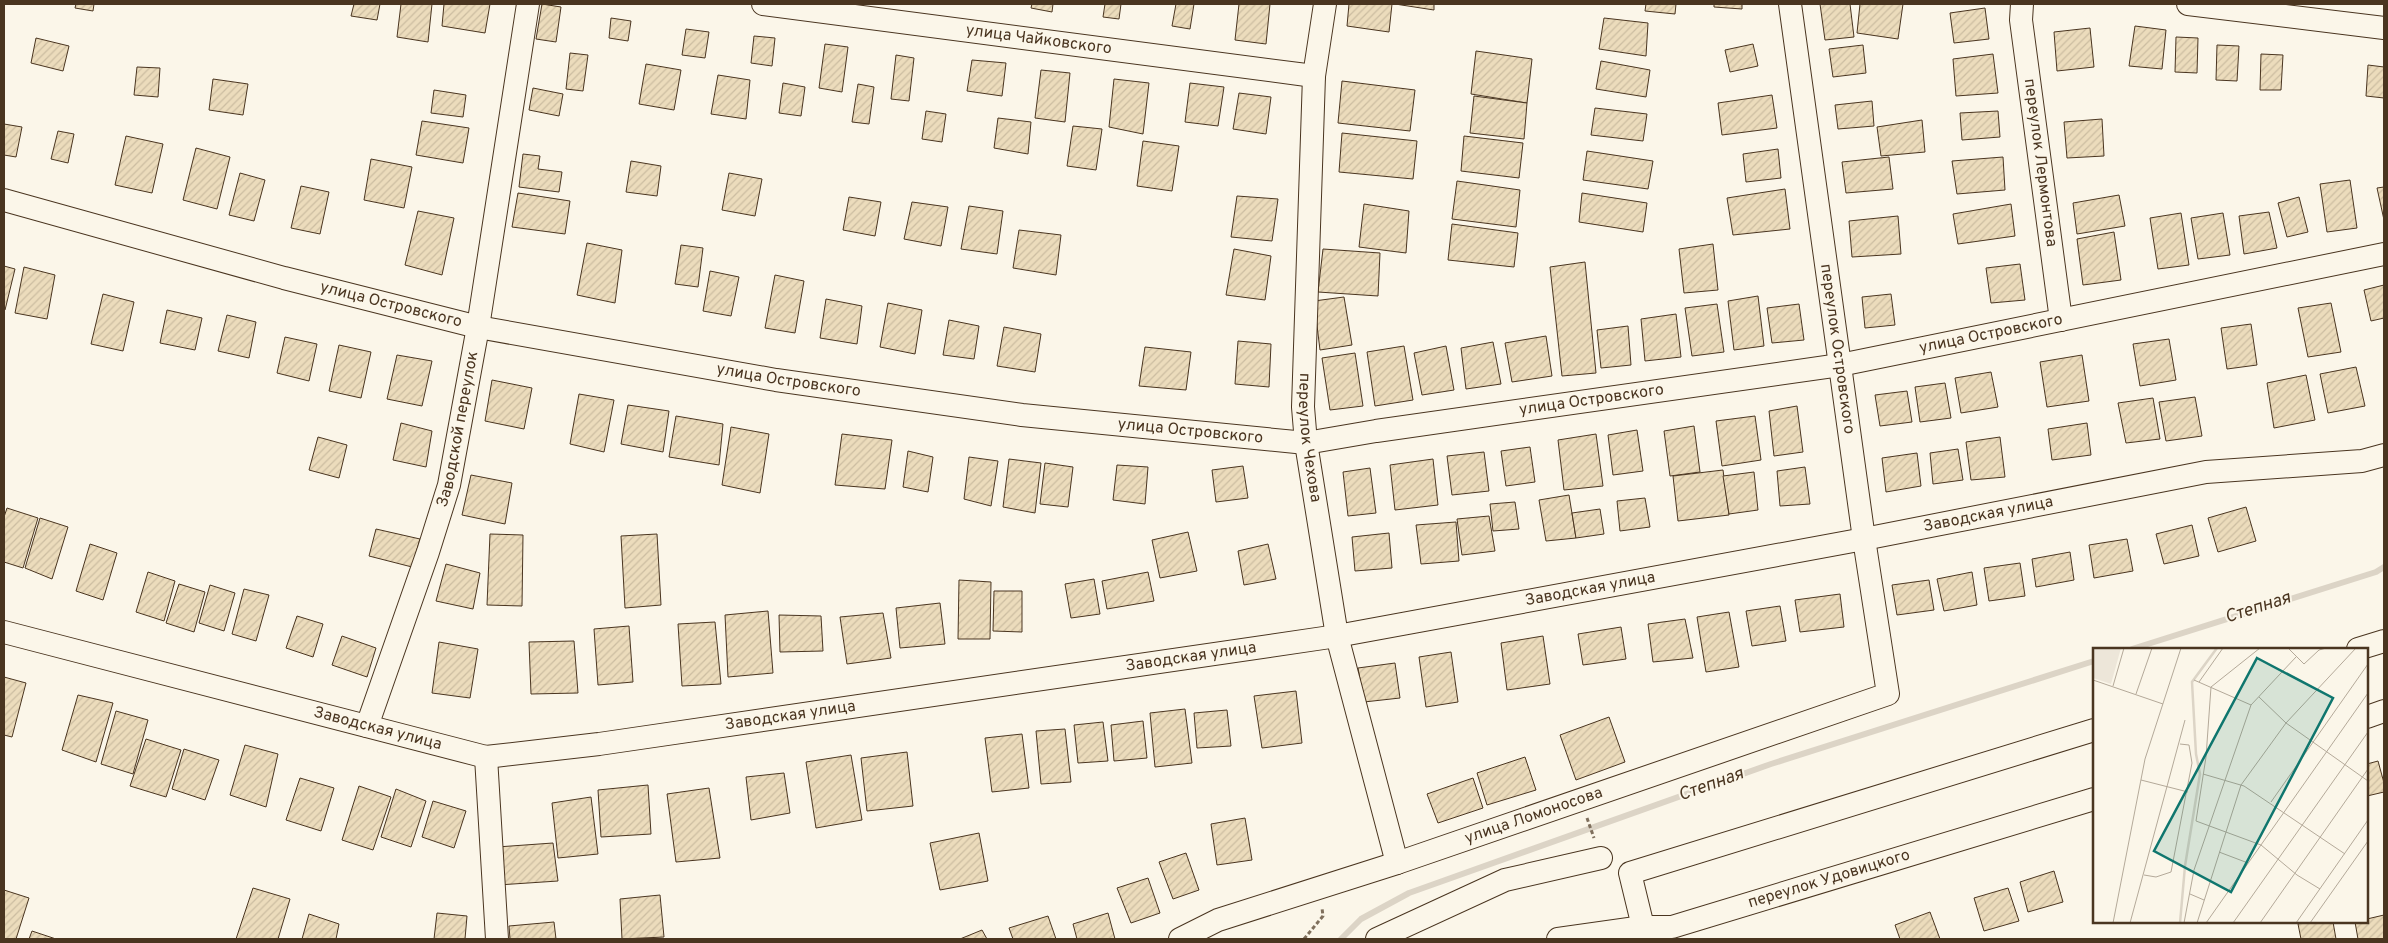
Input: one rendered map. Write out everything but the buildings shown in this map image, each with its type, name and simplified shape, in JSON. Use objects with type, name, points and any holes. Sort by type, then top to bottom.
[{"type":"street","name":"Заводской переулок","points":[[367,726],[428,552],[449,485],[478,327],[528,4]]},
{"type":"street","name":"улица Чайковского","points":[[763,4],[1314,76]]},
{"type":"street","name":"переулок Чехова","points":[[1325,4],[1314,76],[1303,407],[1306,443],[1337,636],[1397,863]]},
{"type":"street","name":"переулок Островского","points":[[1790,4],[1864,539],[1888,694]]},
{"type":"street","name":"переулок Лермонтова","points":[[2022,4],[2022,20],[2061,320]]},
{"type":"street","points":[[2188,4],[2384,28]]},
{"type":"street","name":"улица Островского","points":[[4,200],[284,278],[478,327],[776,380],[992,411],[1306,443],[1376,431],[1840,366],[2384,254]]},
{"type":"street","name":"Заводская улица","points":[[4,632],[486,757],[599,744],[1337,636],[1864,539],[2206,472],[2362,461],[2384,454]]},
{"type":"street","points":[[2361,648],[2384,641]]},
{"type":"street","name":"улица Ломоносова","points":[[1180,939],[1218,920],[1397,863],[1888,694]]},
{"type":"street","points":[[2368,717],[2384,711]]},
{"type":"street","points":[[1630,873],[2093,730]]},
{"type":"street","points":[[486,757],[497,939]]},
{"type":"street","name":"переулок Удовицкого","points":[[1558,939],[1644,933],[1672,926],[2093,799]]},
{"type":"street","points":[[1377,939],[1506,880],[1598,849],[1630,873],[1644,933]]},
{"type":"path","points":[[1304,939],[1323,916],[1319,888]]},
{"type":"waterway","name":"Степная","points":[[2135,648],[2376,572],[2384,567]]},
{"type":"waterway","name":"Степная","points":[[1341,939],[1361,919],[1409,893],[1771,764],[2093,661]]}]
